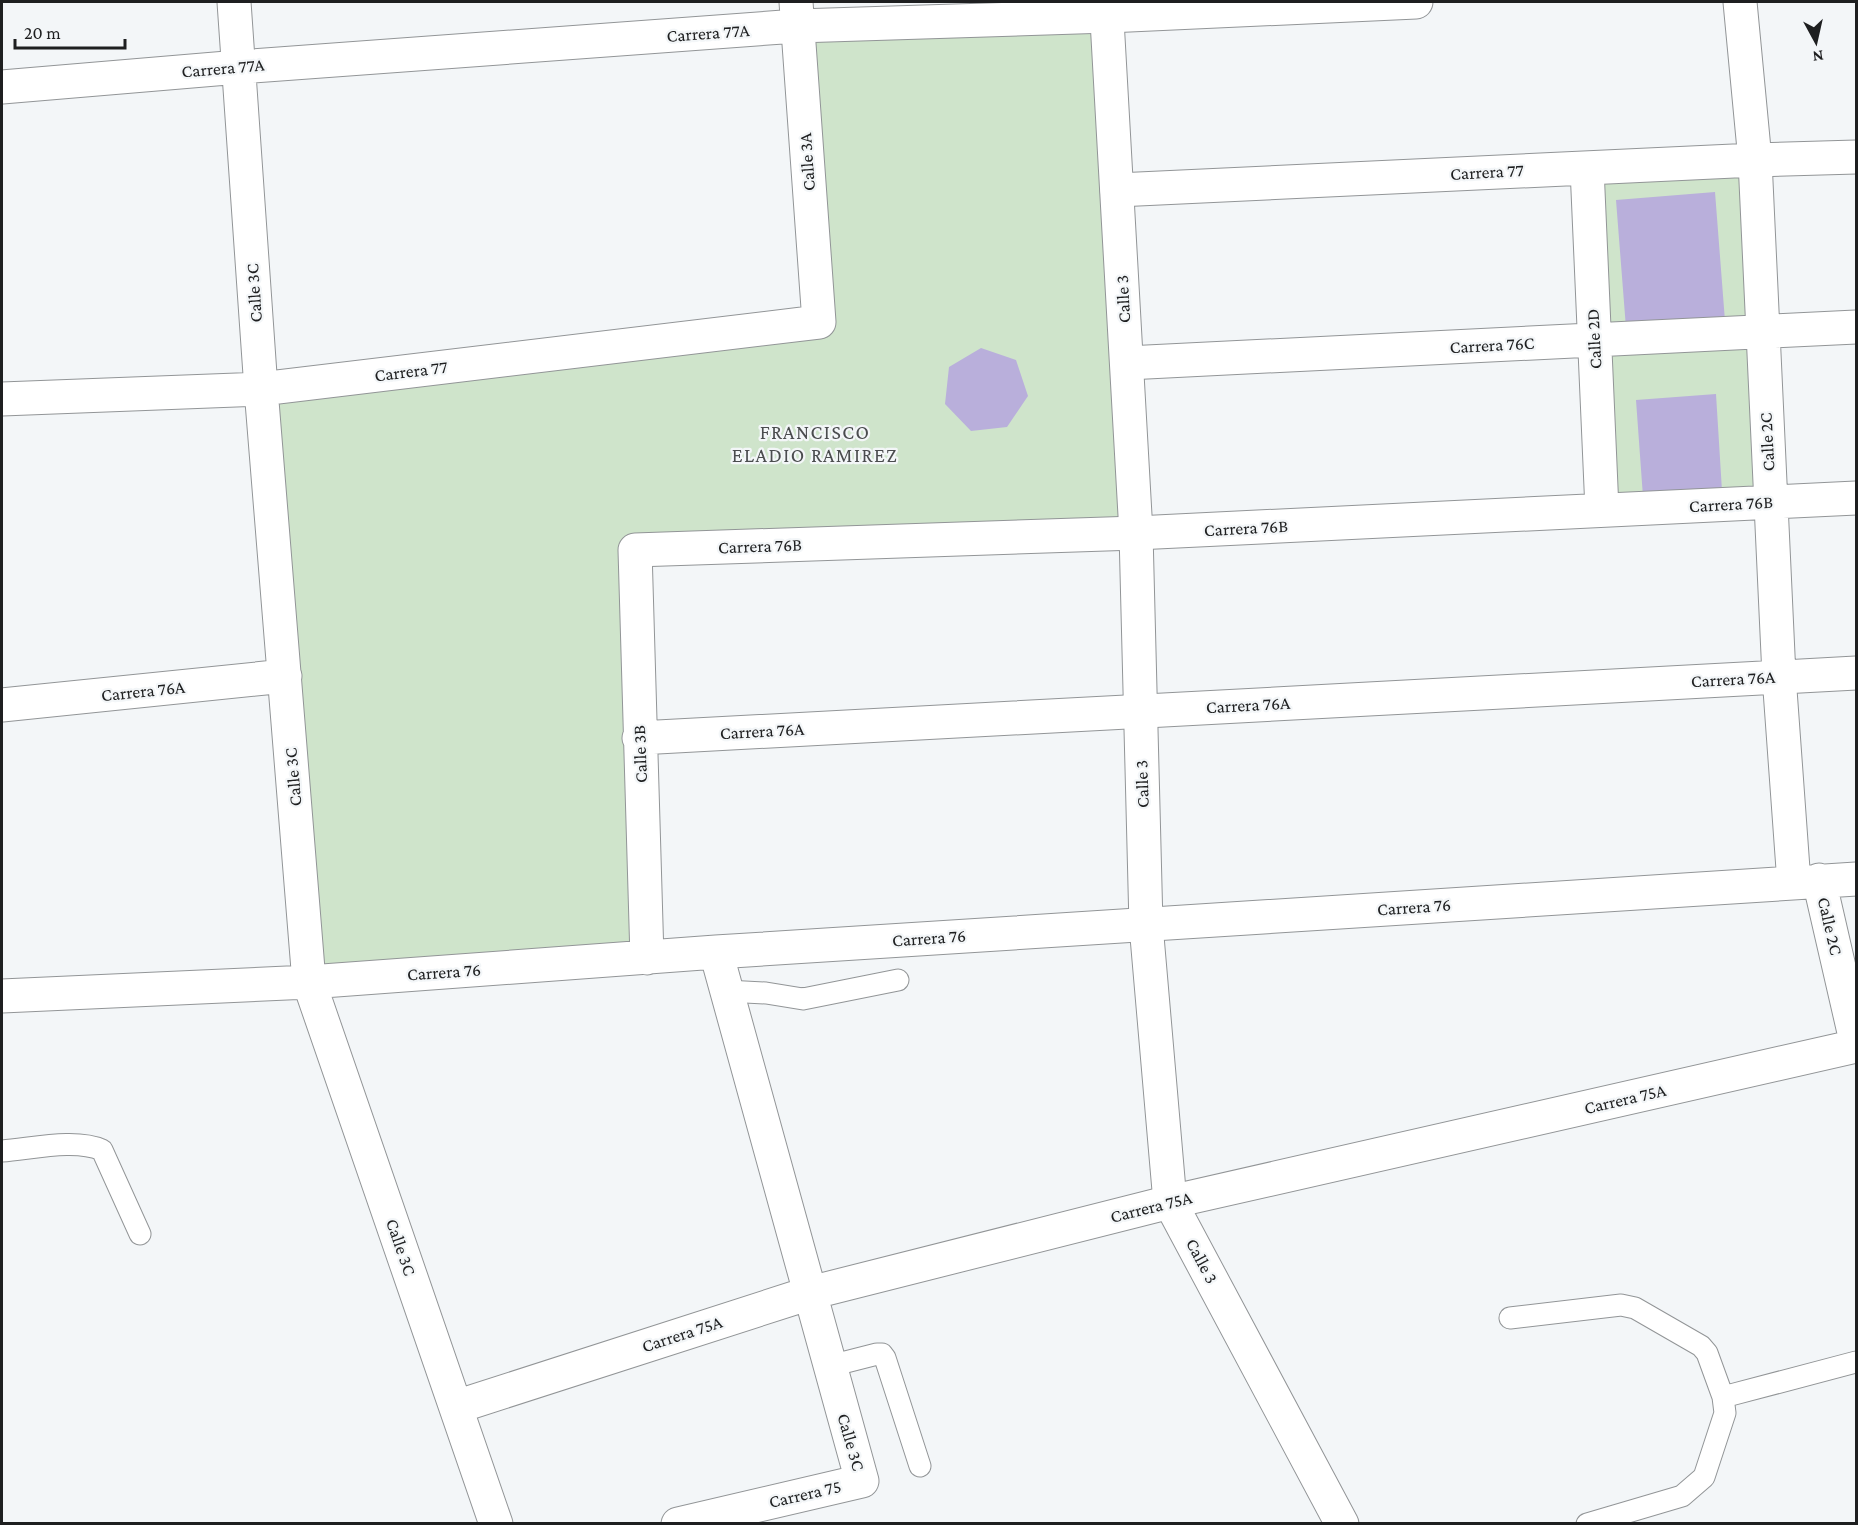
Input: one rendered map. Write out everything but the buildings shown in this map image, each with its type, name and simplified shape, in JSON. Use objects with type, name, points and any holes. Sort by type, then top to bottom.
[{"type":"street","name":"Calle 3C","points":[[234,2],[261,389],[309,982],[496,1524]]},
{"type":"street","name":"Carrera 77A","points":[[2,87],[796,14],[1416,2]]},
{"type":"street","name":"Calle 2C","points":[[1740,2],[1755,160],[1779,676],[1806,881],[1857,1041]]},
{"type":"street","name":"Calle 3","points":[[1107,9],[1136,533],[1146,925],[1170,1202],[1342,1524]]},
{"type":"street","name":"Calle 3A","points":[[796,14],[819,322]]},
{"type":"street","name":"Carrera 77","points":[[1117,190],[1857,157]]},
{"type":"street","name":"Calle 2D","points":[[1587,168],[1602,510]]},
{"type":"street","name":"Carrera 77","points":[[2,399],[261,389],[819,322]]},
{"type":"street","name":"Carrera 76C","points":[[1127,363],[1857,327]]},
{"type":"street","name":"Carrera 76B","points":[[635,550],[1136,533],[1857,498]]},
{"type":"street","name":"Calle 3B","points":[[635,550],[647,958]]},
{"type":"street","name":"Carrera 76A","points":[[639,738],[1857,673]]},
{"type":"street","name":"Carrera 76A","points":[[2,705],[285,676]]},
{"type":"street","name":"Carrera 76","points":[[2,996],[309,982],[716,952],[1857,879]]},
{"type":"street","name":"Calle 3C","points":[[716,952],[862,1481]]},
{"type":"street","name":"Carrera 75A","points":[[456,1407],[810,1293],[1170,1202],[1857,1046]]},
{"type":"street","name":"Carrera 75","points":[[678,1524],[722,1519],[862,1481]]},
{"type":"lane","points":[[726,990],[803,999],[898,980]]},
{"type":"lane","points":[[2,1151],[78,1144],[102,1150],[140,1234]]},
{"type":"lane","points":[[1510,1318],[1621,1305],[1635,1308],[1701,1346],[1707,1353],[1723,1397],[1725,1413],[1704,1477],[1682,1496],[1587,1524]]},
{"type":"lane","points":[[830,1366],[882,1354],[920,1466]]},
{"type":"lane","points":[[1723,1397],[1857,1362]]},
{"type":"green space","points":[[1108,16],[1136,533],[635,550],[647,958],[309,982],[261,389],[819,322],[797,26]]},
{"type":"green space","points":[[1755,160],[1770,503],[1602,510],[1587,168]]},
{"type":"district","name":"FRANCISCO ELADIO RAMIREZ","points":[[815,444]]}]
